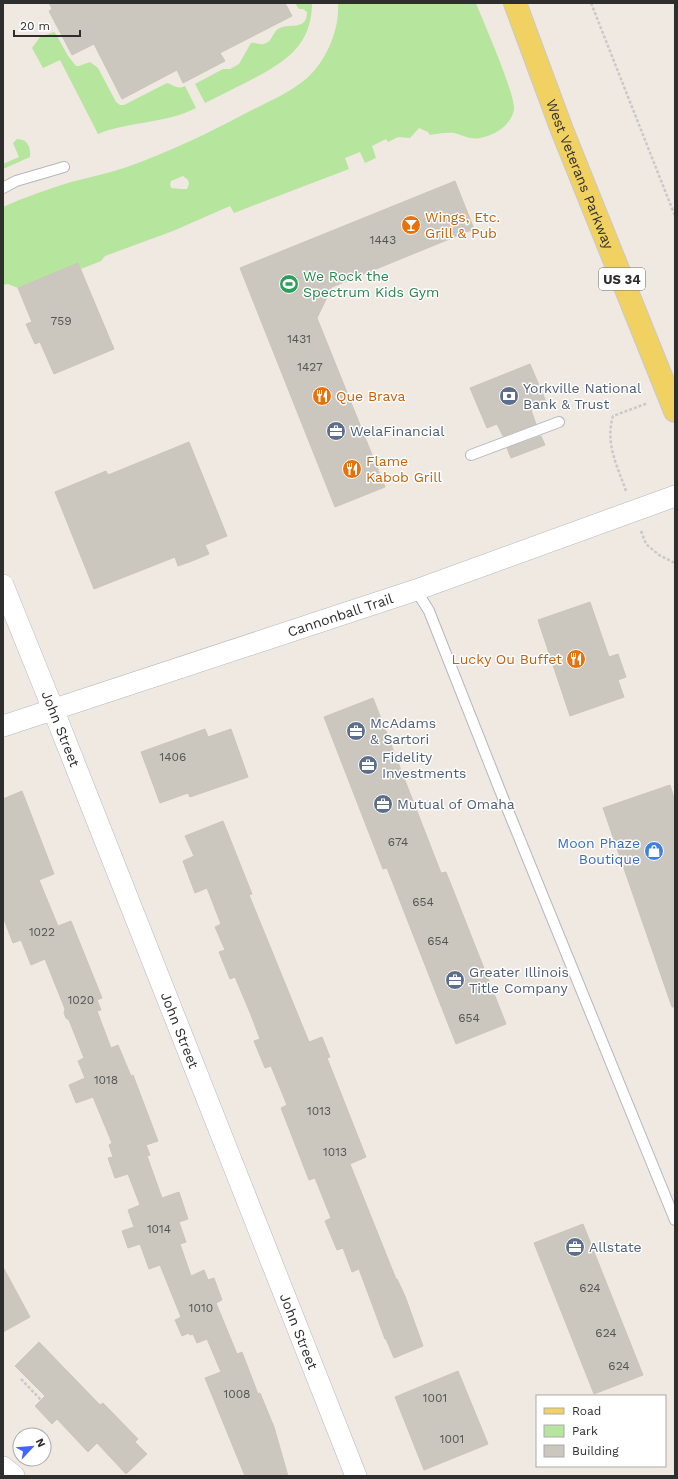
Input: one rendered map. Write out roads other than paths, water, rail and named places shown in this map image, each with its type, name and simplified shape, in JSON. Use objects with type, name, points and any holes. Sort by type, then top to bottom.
[{"type":"main road","name":"West Veterans Parkway","points":[[515,3],[568,143],[675,411]]},
{"type":"street","name":"Cannonball Trail","points":[[3,726],[416,590],[675,496]]},
{"type":"street","name":"John Street","points":[[3,585],[356,1476]]},
{"type":"street","points":[[3,1467],[14,1476]]},
{"type":"lane","points":[[3,188],[16,181],[64,167]]},
{"type":"lane","points":[[471,455],[559,422]]},
{"type":"lane","points":[[416,590],[429,611],[510,817],[675,1220]]},
{"type":"place","name":"Wings, Etc. Grill & Pub","points":[[411,225]]},
{"type":"place","name":"We Rock the Spectrum Kids Gym","points":[[289,284]]},
{"type":"place","name":"Que Brava","points":[[322,396]]},
{"type":"place","name":"Yorkville National Bank & Trust","points":[[509,396]]},
{"type":"place","name":"WelaFinancial","points":[[336,431]]},
{"type":"place","name":"Flame Kabob Grill","points":[[352,469]]},
{"type":"place","name":"Lucky Ou Buffet","points":[[576,659]]},
{"type":"place","name":"McAdams & Sartori","points":[[356,731]]},
{"type":"place","name":"Fidelity Investments","points":[[368,765]]},
{"type":"place","name":"Mutual of Omaha","points":[[383,804]]},
{"type":"place","name":"Moon Phaze Boutique","points":[[654,851]]},
{"type":"place","name":"Greater Illinois Title Company","points":[[455,980]]},
{"type":"place","name":"Allstate","points":[[575,1247]]}]
